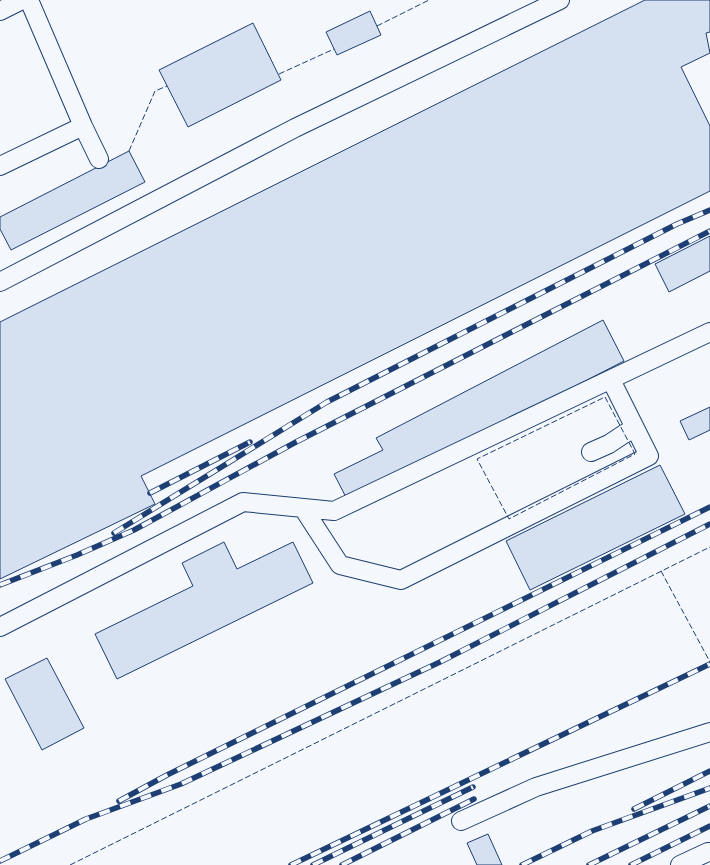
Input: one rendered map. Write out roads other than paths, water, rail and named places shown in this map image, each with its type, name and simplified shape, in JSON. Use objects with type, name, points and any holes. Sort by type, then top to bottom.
[{"type":"street","points":[[0,11],[22,0]]},
{"type":"street","points":[[29,0],[83,126],[99,158]]},
{"type":"street","points":[[0,282],[295,128],[560,0]]},
{"type":"street","points":[[0,166],[83,126]]},
{"type":"street","points":[[0,627],[242,502],[334,511],[710,332]]},
{"type":"street","points":[[302,508],[340,565],[401,580],[649,456],[611,380]]},
{"type":"street","points":[[591,452],[609,444],[635,428]]},
{"type":"street","points":[[461,821],[536,787],[710,732]]},
{"type":"street","points":[[680,865],[710,852]]},
{"type":"railway","points":[[114,533],[327,402],[677,224],[710,210]]},
{"type":"railway","points":[[0,585],[134,530],[296,442],[710,231]]},
{"type":"railway","points":[[150,493],[250,442]]},
{"type":"railway","points":[[119,801],[167,775],[710,507]]},
{"type":"railway","points":[[0,861],[86,819],[181,784],[440,662],[710,524]]},
{"type":"railway","points":[[291,865],[710,664]]},
{"type":"railway","points":[[634,809],[710,771]]},
{"type":"railway","points":[[313,865],[473,787]]},
{"type":"railway","points":[[522,865],[592,831],[710,788]]},
{"type":"railway","points":[[342,865],[474,799]]},
{"type":"railway","points":[[589,865],[710,806]]},
{"type":"railway","points":[[631,865],[710,826]]}]
